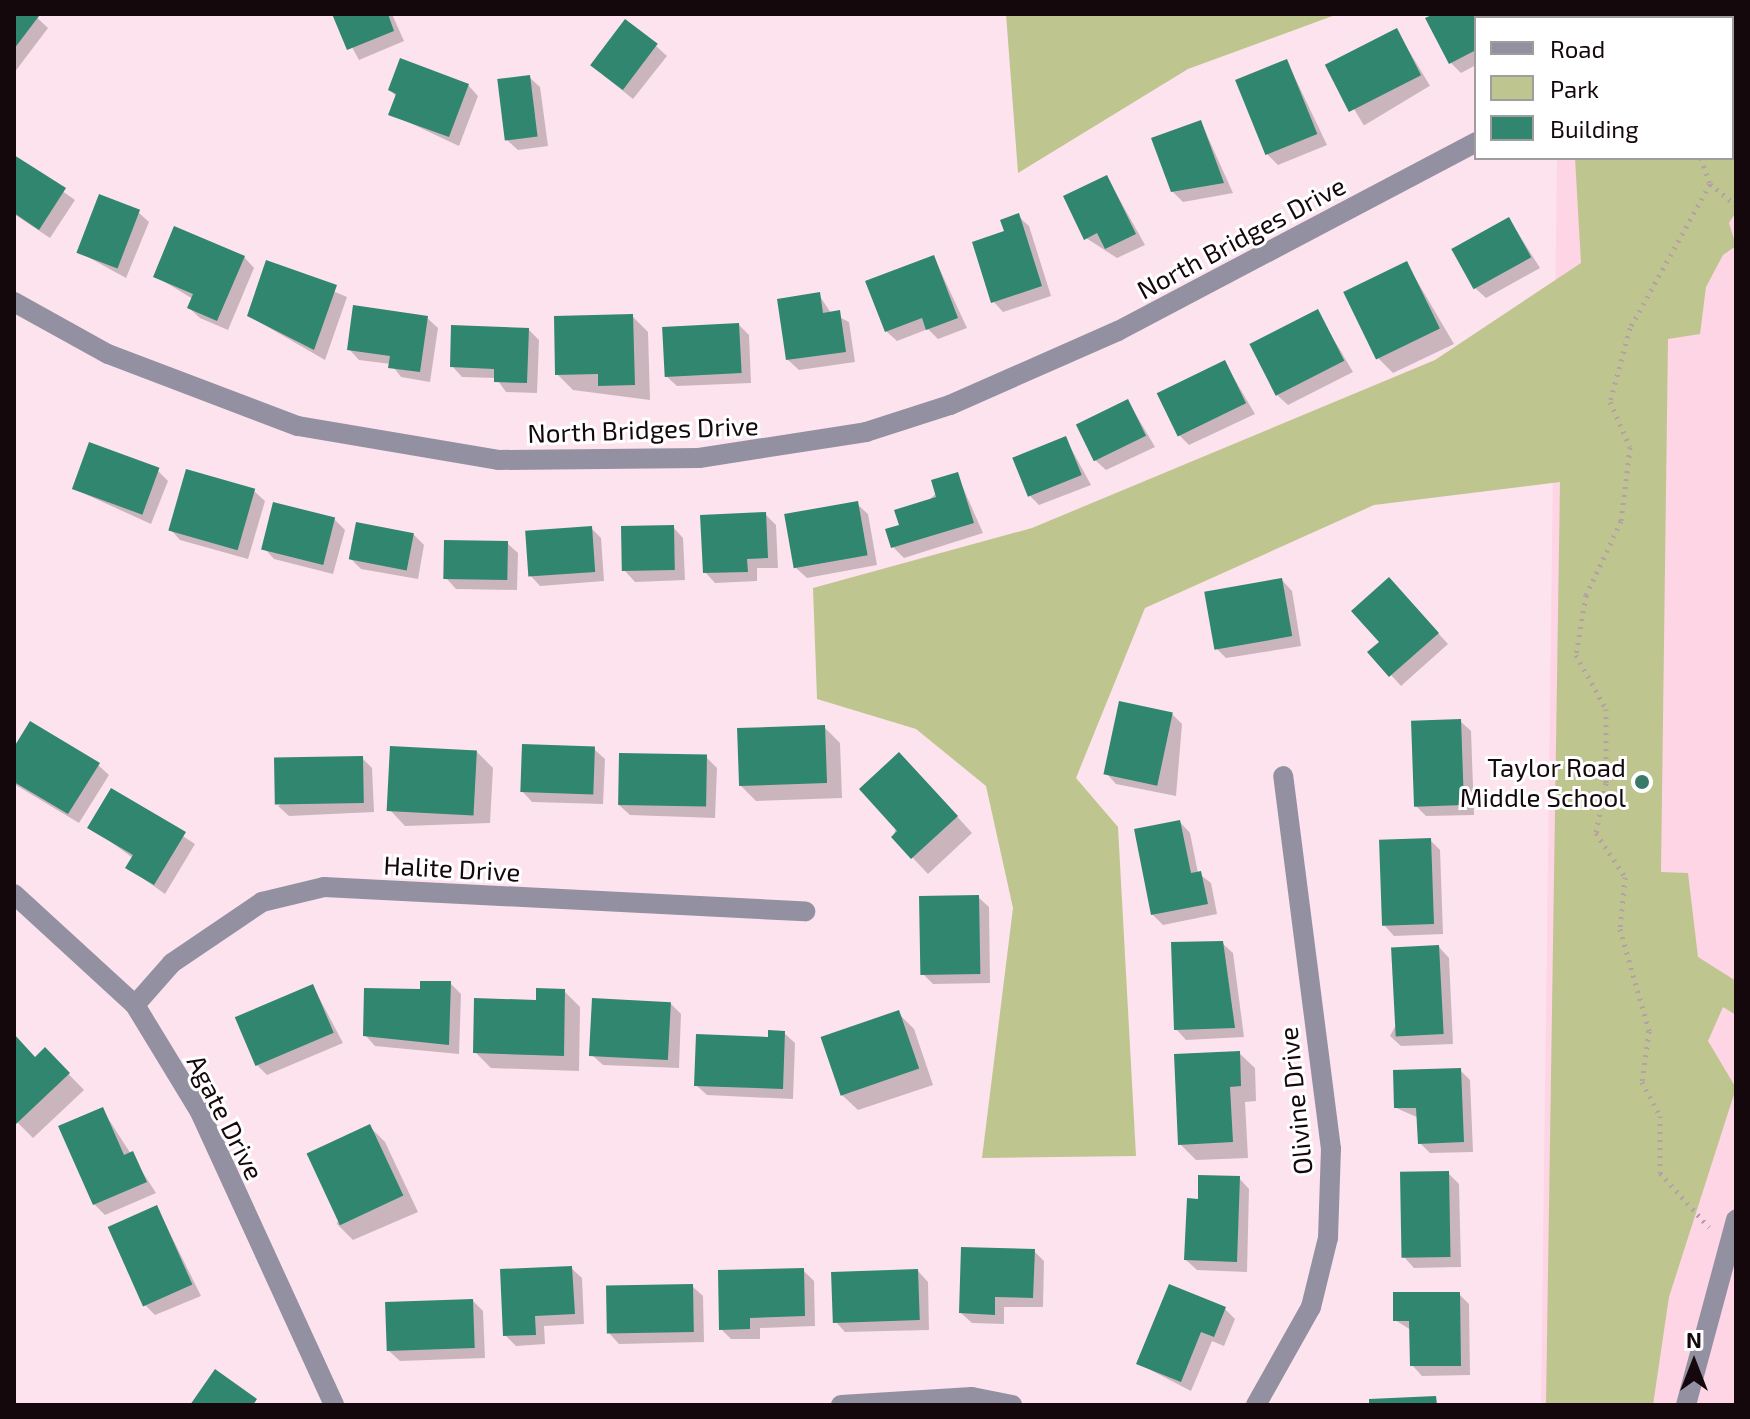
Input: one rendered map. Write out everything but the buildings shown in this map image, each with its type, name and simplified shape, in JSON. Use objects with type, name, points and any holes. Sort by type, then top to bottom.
[{"type":"street","name":"North Bridges Drive","points":[[14,302],[192,391],[373,442],[498,460],[727,455],[866,432],[950,405],[1118,331],[1474,143]]},
{"type":"street","name":"Olivine Drive","points":[[1256,1405],[1311,1307],[1328,1238],[1331,1149],[1283,776]]},
{"type":"street","name":"Halite Drive","points":[[135,1005],[172,963],[262,902],[324,887],[805,911]]},
{"type":"street","name":"Agate Drive","points":[[14,894],[135,1005],[200,1112],[334,1405]]},
{"type":"street","points":[[1686,1405],[1725,1246],[1736,1220]]},
{"type":"street","points":[[841,1405],[972,1397],[1012,1405]]},
{"type":"path","points":[[1702,160],[1710,184],[1736,205]]},
{"type":"path","points":[[1710,184],[1630,328],[1610,402],[1630,447],[1621,521],[1586,595],[1576,655],[1606,709],[1606,783],[1596,833],[1625,877],[1620,929],[1649,1031],[1642,1082],[1660,1116],[1660,1173],[1725,1246]]},
{"type":"shaded area","name":"Taylor Road Middle School","points":[[1736,14],[1736,1405],[1541,1405],[1557,160],[1734,160],[1734,16],[1648,16]]},
{"type":"green space","points":[[1006,14],[1338,14],[1188,69],[1018,173]]},
{"type":"green space","points":[[1544,14],[1736,14],[1736,212],[1729,223],[1736,246],[1723,255],[1706,287],[1700,334],[1668,339],[1661,872],[1688,873],[1698,957],[1736,981],[1736,1015],[1723,1007],[1708,1041],[1736,1088],[1669,1297],[1653,1405],[1546,1405],[1560,482],[1374,505],[1145,608],[1076,778],[1118,827],[1136,1156],[982,1158],[1013,908],[986,786],[916,729],[817,699],[813,588],[1032,528],[1435,360],[1581,263],[1575,160],[1734,160],[1734,16]]},
{"type":"place","name":"Taylor Road Middle School","points":[[1642,782]]}]
